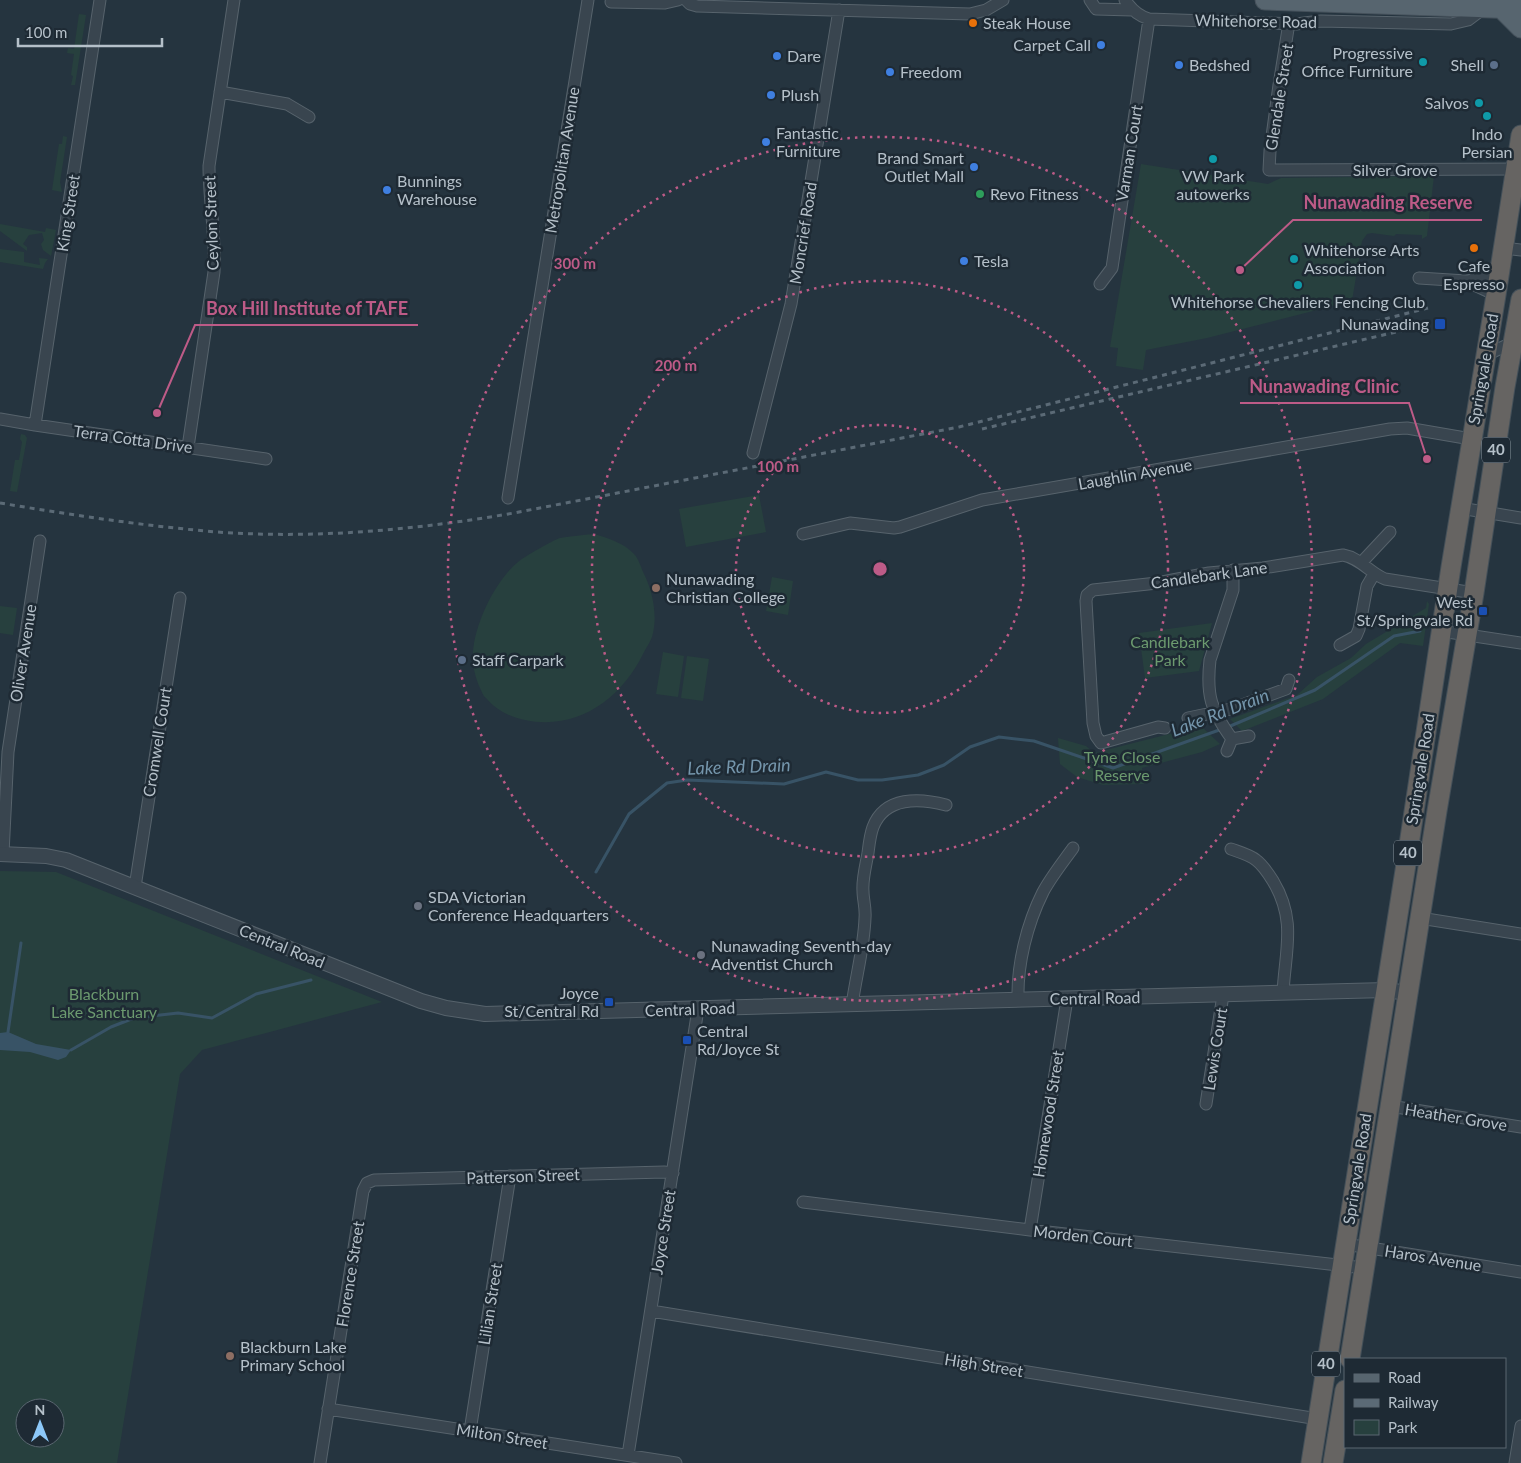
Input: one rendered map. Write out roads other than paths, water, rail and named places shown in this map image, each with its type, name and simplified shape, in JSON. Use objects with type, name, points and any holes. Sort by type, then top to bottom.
[{"type":"highway","name":"Springvale Road","points":[[1311,1463],[1471,439],[1500,275],[1512,249],[1521,135]]},
{"type":"highway","name":"Springvale Road","points":[[1350,1358],[1420,918],[1487,513],[1517,346],[1521,299]]},
{"type":"highway","name":"40","points":[[1334,1463],[1344,1397]]},
{"type":"main road","name":"Whitehorse Road","points":[[1265,0],[1389,2],[1521,8]]},
{"type":"main road","points":[[1493,8],[1521,28]]},
{"type":"street","name":"King Street","points":[[35,425],[100,0]]},
{"type":"street","name":"Ceylon Street","points":[[188,447],[214,272],[215,251],[209,192],[209,166],[234,0]]},
{"type":"street","name":"Metropolitan Avenue","points":[[508,498],[588,0]]},
{"type":"street","points":[[611,2],[665,3],[678,0]]},
{"type":"street","points":[[686,0],[690,4],[697,6],[832,6],[970,14],[986,10],[1003,0]]},
{"type":"street","name":"Whitehorse Road","points":[[1090,0],[1096,9],[1132,10]]},
{"type":"street","name":"Whitehorse Road","points":[[1125,0],[1132,10],[1149,19],[1289,24],[1321,21],[1455,24],[1493,8]]},
{"type":"street","points":[[1382,22],[1389,2]]},
{"type":"street","name":"Moncrief Road","points":[[752,452],[791,304],[832,6]]},
{"type":"street","name":"Varman Court","points":[[1100,284],[1112,268],[1149,19]]},
{"type":"street","name":"Glendale Street","points":[[1269,170],[1276,104],[1289,24]]},
{"type":"street","points":[[220,92],[286,104],[309,117]]},
{"type":"street","name":"Silver Grove","points":[[1269,170],[1519,169]]},
{"type":"street","points":[[1419,278],[1466,281],[1500,275]]},
{"type":"street","points":[[1466,281],[1496,295]]},
{"type":"street","points":[[1486,355],[1517,346]]},
{"type":"street","name":"Terra Cotta Drive","points":[[0,418],[35,425],[266,459]]},
{"type":"street","name":"Laughlin Avenue","points":[[803,534],[850,523],[894,528],[982,500],[1390,429],[1407,428],[1471,439]]},
{"type":"street","points":[[1460,508],[1521,518]]},
{"type":"street","points":[[1361,563],[1390,532]]},
{"type":"street","name":"Oliver Avenue","points":[[1,854],[8,752],[40,541]]},
{"type":"street","name":"Candlebark Lane","points":[[1165,728],[1158,727],[1096,744],[1086,601],[1089,592],[1100,588],[1157,583],[1209,573],[1263,568],[1343,555],[1352,557],[1374,574],[1385,579],[1474,593]]},
{"type":"street","points":[[1227,751],[1227,732],[1214,712],[1209,682],[1210,660],[1233,590],[1233,570]]},
{"type":"street","points":[[1340,645],[1356,636],[1359,630],[1367,586],[1374,574]]},
{"type":"street","name":"Cromwell Court","points":[[134,887],[180,598]]},
{"type":"street","points":[[1441,631],[1521,643]]},
{"type":"street","points":[[1356,636],[1364,645]]},
{"type":"street","points":[[1186,718],[1231,708],[1289,687]]},
{"type":"street","points":[[1227,732],[1249,736]]},
{"type":"street","points":[[852,1005],[864,929],[864,874],[873,827],[884,812],[895,804],[904,801],[930,801],[946,805]]},
{"type":"street","points":[[1018,1000],[1021,965],[1032,916],[1044,891],[1073,848]]},
{"type":"street","points":[[1231,849],[1256,859],[1267,871],[1281,896],[1289,936],[1283,993]]},
{"type":"street","name":"Central Road","points":[[1,854],[46,856],[66,860],[393,990],[446,1008],[485,1014],[1386,990],[1408,993]]},
{"type":"street","points":[[1420,918],[1521,934]]},
{"type":"street","name":"Lewis Court","points":[[1206,1104],[1223,995]]},
{"type":"street","name":"Homewood Street","points":[[1030,1230],[1067,999]]},
{"type":"street","name":"Joyce Street","points":[[628,1455],[698,1009]]},
{"type":"street","name":"Heather Grove","points":[[1390,1106],[1521,1127]]},
{"type":"street","name":"Patterson Street","points":[[374,1180],[672,1173]]},
{"type":"street","name":"Lilian Street","points":[[470,1431],[510,1176]]},
{"type":"street","name":"Florence Street","points":[[320,1463],[363,1191],[367,1183],[374,1180]]},
{"type":"street","name":"Morden Court","points":[[803,1202],[1364,1268]]},
{"type":"street","name":"Haros Avenue","points":[[1346,1244],[1521,1272]]},
{"type":"street","name":"High Street","points":[[651,1311],[1318,1419]]},
{"type":"street","name":"Milton Street","points":[[328,1409],[676,1463]]},
{"type":"street","points":[[1515,1463],[1521,1426]]},
{"type":"water","points":[[8,1032],[36,1044],[71,1050],[66,1057],[58,1060],[30,1052],[0,1050],[0,1033]]},
{"type":"waterway","name":"Lake Rd Drain","points":[[1228,727],[1315,690],[1394,636],[1420,631]]},
{"type":"waterway","name":"Lake Rd Drain","points":[[596,872],[629,814],[667,783],[687,780],[784,784],[826,772],[858,780],[882,780],[918,775],[944,765],[970,747],[999,737],[1034,741],[1113,768],[1222,729]]},
{"type":"waterway","points":[[8,1032],[21,943]]},
{"type":"waterway","name":"Lake Rd Drain","points":[[71,1050],[111,1027],[134,1018],[178,1013],[212,1018],[256,994],[311,980]]},
{"type":"railway","points":[[0,503],[190,530],[254,534],[366,532],[477,519],[959,427],[1428,308]]},
{"type":"railway","points":[[982,429],[1413,328]]},
{"type":"place","name":"Steak House","points":[[973,23]]},
{"type":"place","name":"Carpet Call","points":[[1101,45]]},
{"type":"place","name":"Dare","points":[[777,56]]},
{"type":"place","name":"Progressive Office Furniture","points":[[1423,62]]},
{"type":"place","name":"Bedshed","points":[[1179,65]]},
{"type":"place","name":"Shell","points":[[1494,65]]},
{"type":"place","name":"Freedom","points":[[890,72]]},
{"type":"place","name":"Plush","points":[[771,95]]},
{"type":"place","name":"Salvos","points":[[1479,103]]},
{"type":"place","name":"Indo Persian","points":[[1487,116]]},
{"type":"place","name":"Fantastic Furniture","points":[[766,142]]},
{"type":"place","name":"VW Park autowerks","points":[[1213,159]]},
{"type":"place","name":"Brand Smart Outlet Mall","points":[[974,167]]},
{"type":"place","name":"Bunnings Warehouse","points":[[387,190]]},
{"type":"place","name":"Revo Fitness","points":[[980,194]]},
{"type":"place","name":"Cafe Espresso","points":[[1474,248]]},
{"type":"place","name":"Whitehorse Arts Association","points":[[1294,259]]},
{"type":"place","name":"Tesla","points":[[964,261]]},
{"type":"place","name":"Nunawading Reserve","points":[[1240,270]]},
{"type":"place","name":"Whitehorse Chevaliers Fencing Club","points":[[1298,285]]},
{"type":"place","name":"Nunawading","points":[[1440,324]]},
{"type":"place","name":"Box Hill Institute of TAFE","points":[[157,413]]},
{"type":"place","name":"Nunawading Clinic","points":[[1427,459]]},
{"type":"place","name":"Nunawading Christian College","points":[[656,588]]},
{"type":"place","name":"West St/Springvale Rd","points":[[1483,611]]},
{"type":"place","name":"Staff Carpark","points":[[462,660]]},
{"type":"place","name":"SDA Victorian Conference Headquarters","points":[[418,906]]},
{"type":"place","name":"Nunawading Seventh-day Adventist Church","points":[[701,955]]},
{"type":"place","name":"Joyce St/Central Rd","points":[[609,1002]]},
{"type":"place","name":"Central Rd/Joyce St","points":[[687,1040]]},
{"type":"place","name":"Blackburn Lake Primary School","points":[[230,1356]]},
{"type":"park label","name":"Candlebark Park","points":[[1170,651]]},
{"type":"park label","name":"Tyne Close Reserve","points":[[1122,766]]},
{"type":"park label","name":"Blackburn Lake Sanctuary","points":[[104,1003]]}]
